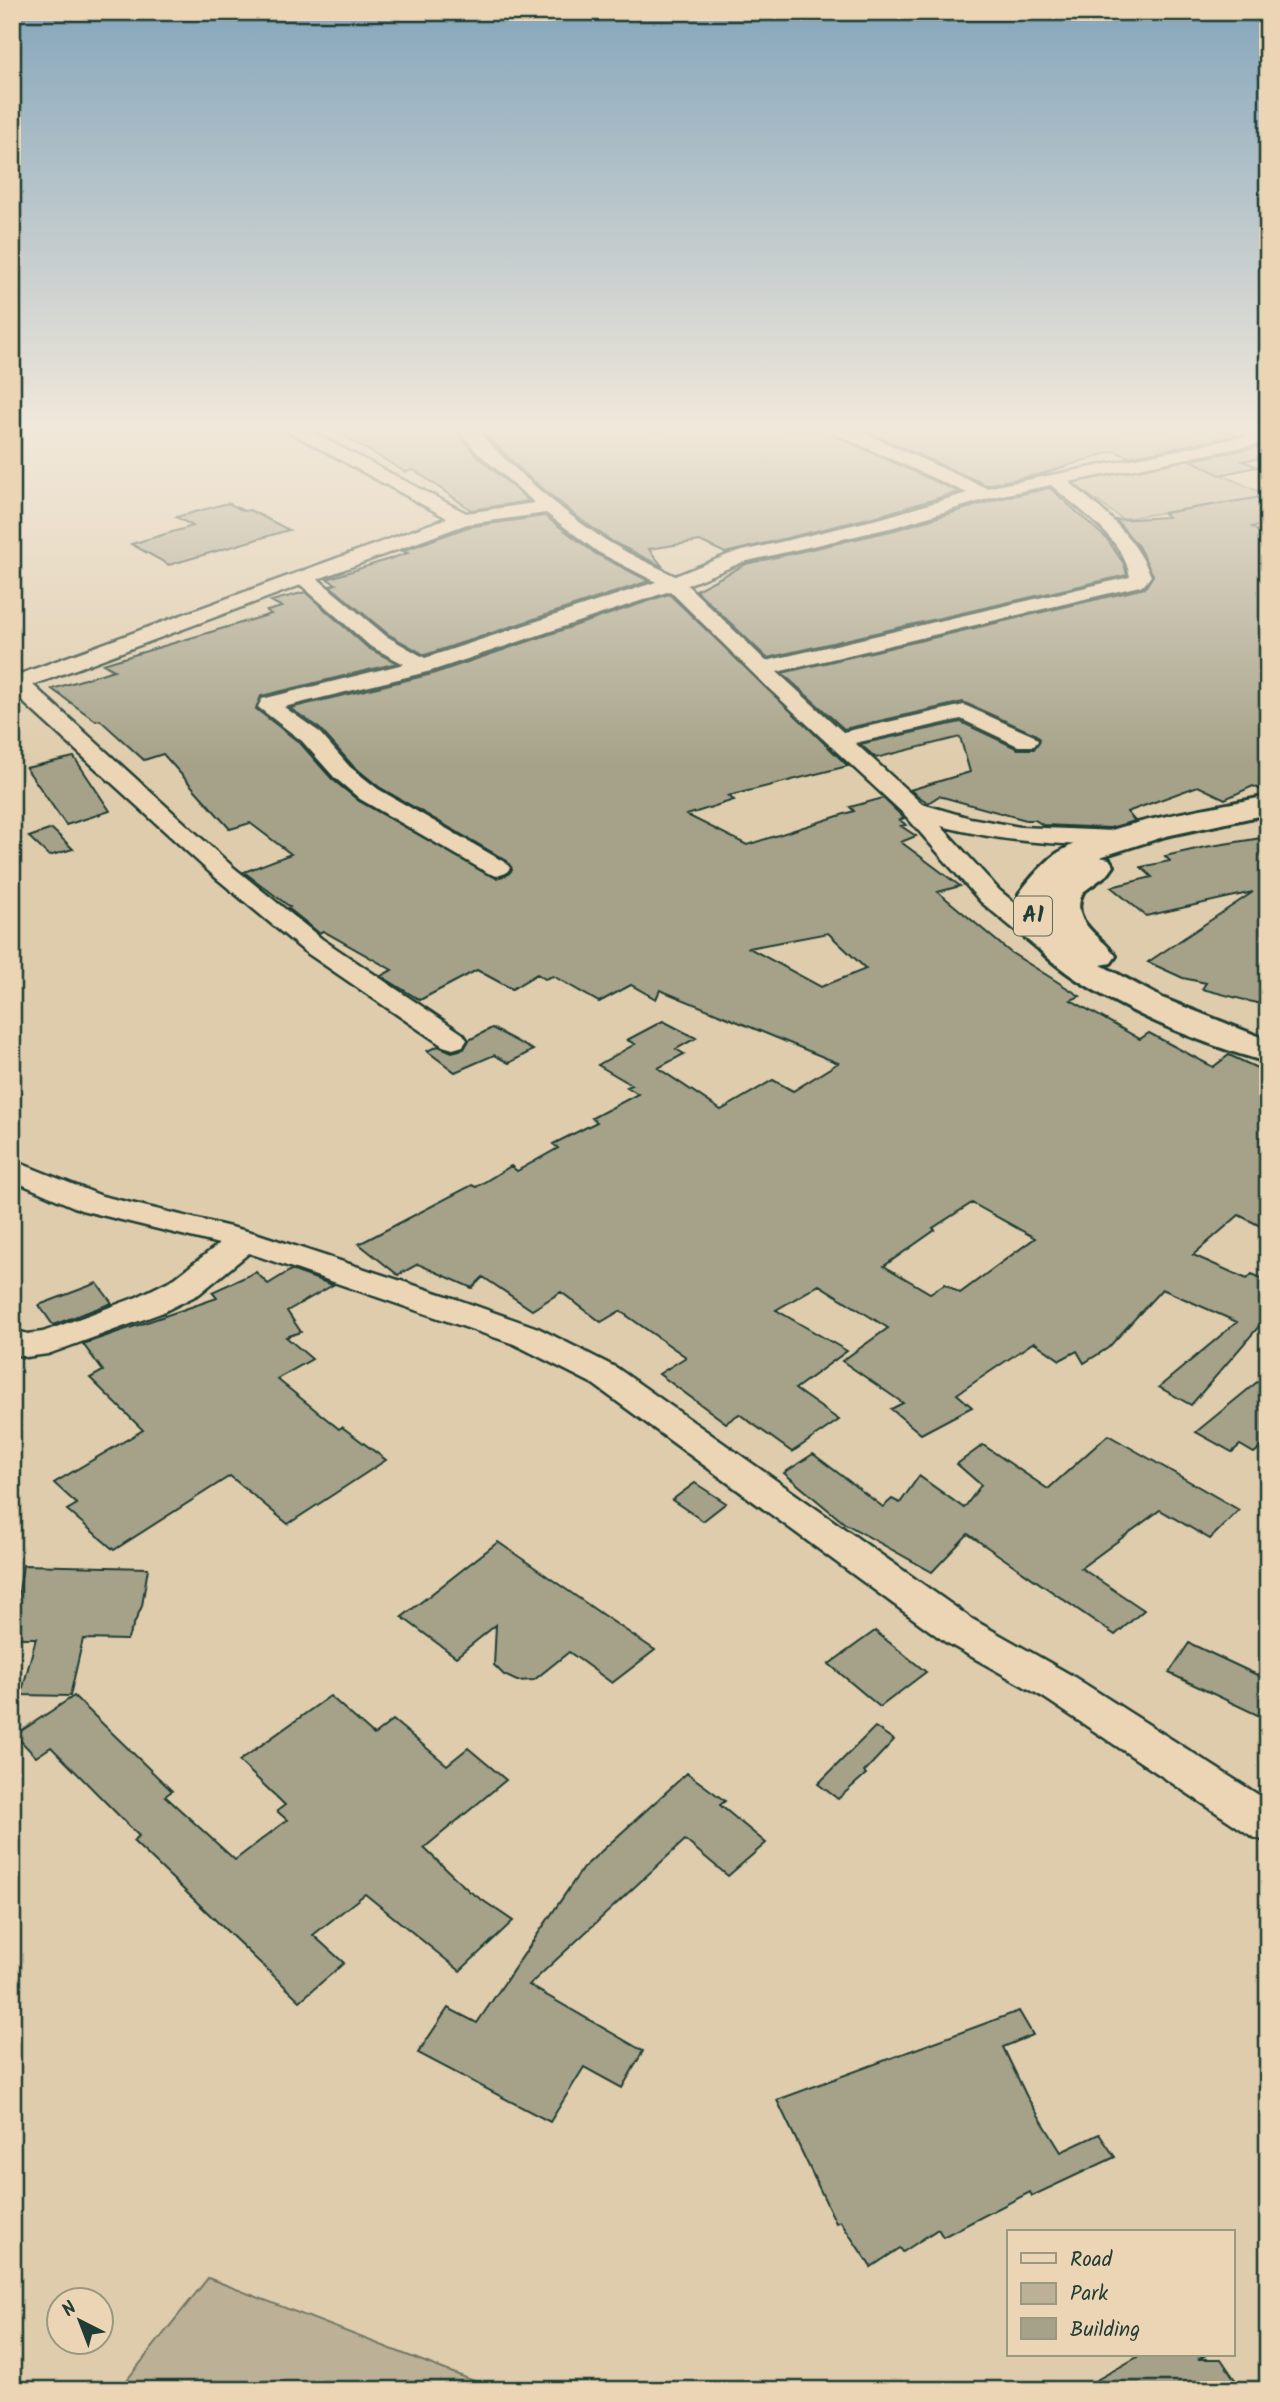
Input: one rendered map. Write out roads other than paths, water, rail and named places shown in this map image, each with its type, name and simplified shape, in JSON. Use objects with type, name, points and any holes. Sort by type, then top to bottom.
[{"type":"highway","name":"A1","points":[[1268,806],[1129,837],[1063,864],[1044,880],[1032,899],[1033,918],[1046,942],[1077,966],[1114,988],[1268,1052]]},
{"type":"highway","name":"A1","points":[[1268,816],[1192,833],[1120,856],[1089,871],[1068,888],[1061,905],[1065,922],[1080,942],[1105,961],[1175,999],[1268,1036]]},
{"type":"street","points":[[403,542],[15,684],[172,822],[224,872],[313,945],[453,1040]]},
{"type":"street","points":[[597,542],[674,583],[914,810],[990,895],[1046,942]]},
{"type":"street","points":[[497,868],[369,794],[342,772],[310,736],[270,707],[276,701],[423,666],[577,612],[674,583],[737,558],[805,542]]},
{"type":"street","points":[[762,669],[1137,581],[1141,576],[1136,561],[1120,542]]},
{"type":"street","points":[[306,579],[378,641],[423,666]]},
{"type":"street","points":[[838,740],[964,712],[1026,741]]},
{"type":"street","points":[[914,810],[969,826],[1033,838],[1129,837]]},
{"type":"street","points":[[12,1168],[92,1203],[244,1240],[526,1336],[605,1376],[958,1630],[1057,1686],[1268,1824]]},
{"type":"street","points":[[12,1341],[26,1346],[48,1343],[149,1305],[187,1286],[244,1240]]}]
